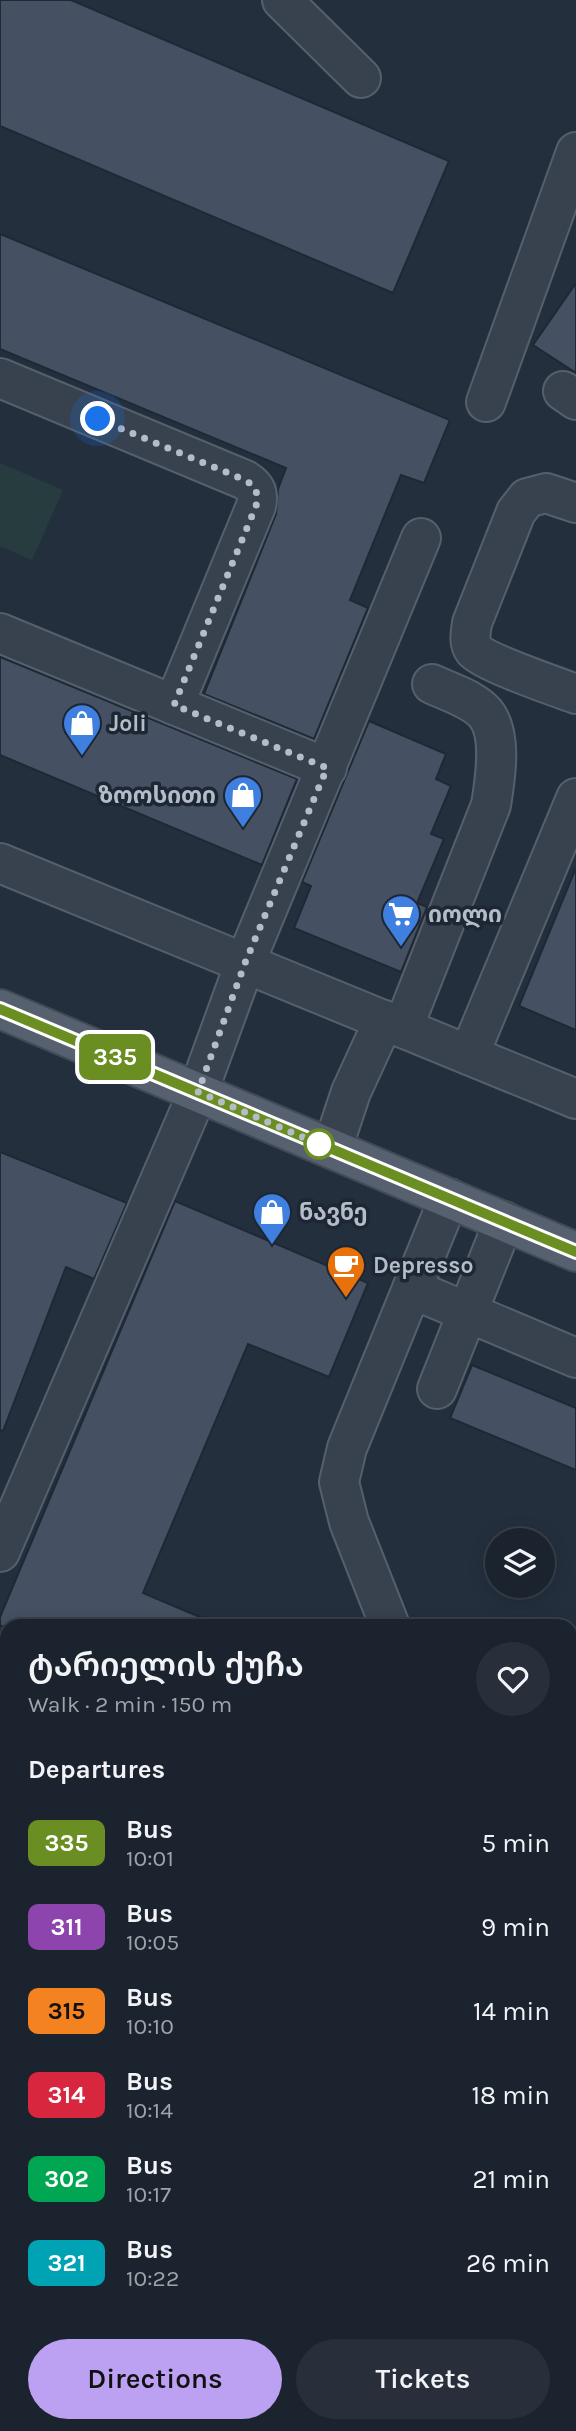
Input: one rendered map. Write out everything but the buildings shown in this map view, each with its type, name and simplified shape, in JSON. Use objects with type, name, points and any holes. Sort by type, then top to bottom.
[{"type":"main road","points":[[0,1009],[576,1252]]},
{"type":"street","points":[[282,0],[360,78]]},
{"type":"street","points":[[486,402],[576,152]]},
{"type":"street","points":[[0,378],[254,486],[258,496],[256,506],[174,705]]},
{"type":"street","points":[[576,503],[546,493],[527,498],[516,512],[472,623],[470,639],[475,651],[489,659],[576,694]]},
{"type":"street","points":[[0,1552],[198,1092],[245,963],[421,538]]},
{"type":"street","points":[[0,633],[327,768]]},
{"type":"street","points":[[332,1149],[351,1092],[393,1024],[491,805],[496,769],[493,730],[485,713],[463,698],[432,684]]},
{"type":"street","points":[[469,1055],[576,798]]},
{"type":"street","points":[[0,863],[576,1099]]},
{"type":"street","points":[[387,1619],[348,1521],[339,1482],[346,1448],[449,1198]]},
{"type":"street","points":[[437,1389],[504,1221]]},
{"type":"street","points":[[412,1289],[576,1358]]},
{"type":"green space","points":[[0,463],[63,490],[32,560],[0,546]]},
{"type":"bus line","name":"335","points":[[0,1009],[576,1252]]},
{"type":"place","name":"Joli","points":[[82,757]]},
{"type":"place","name":"ზოოსითი","points":[[243,829]]},
{"type":"place","name":"იოლი","points":[[401,948]]},
{"type":"place","name":"ნავნე","points":[[272,1246]]},
{"type":"place","name":"Depresso","points":[[346,1299]]},
{"type":"route","points":[[98,419],[245,480],[254,486],[258,496],[174,705],[327,768],[245,963],[198,1092],[319,1144]]}]
